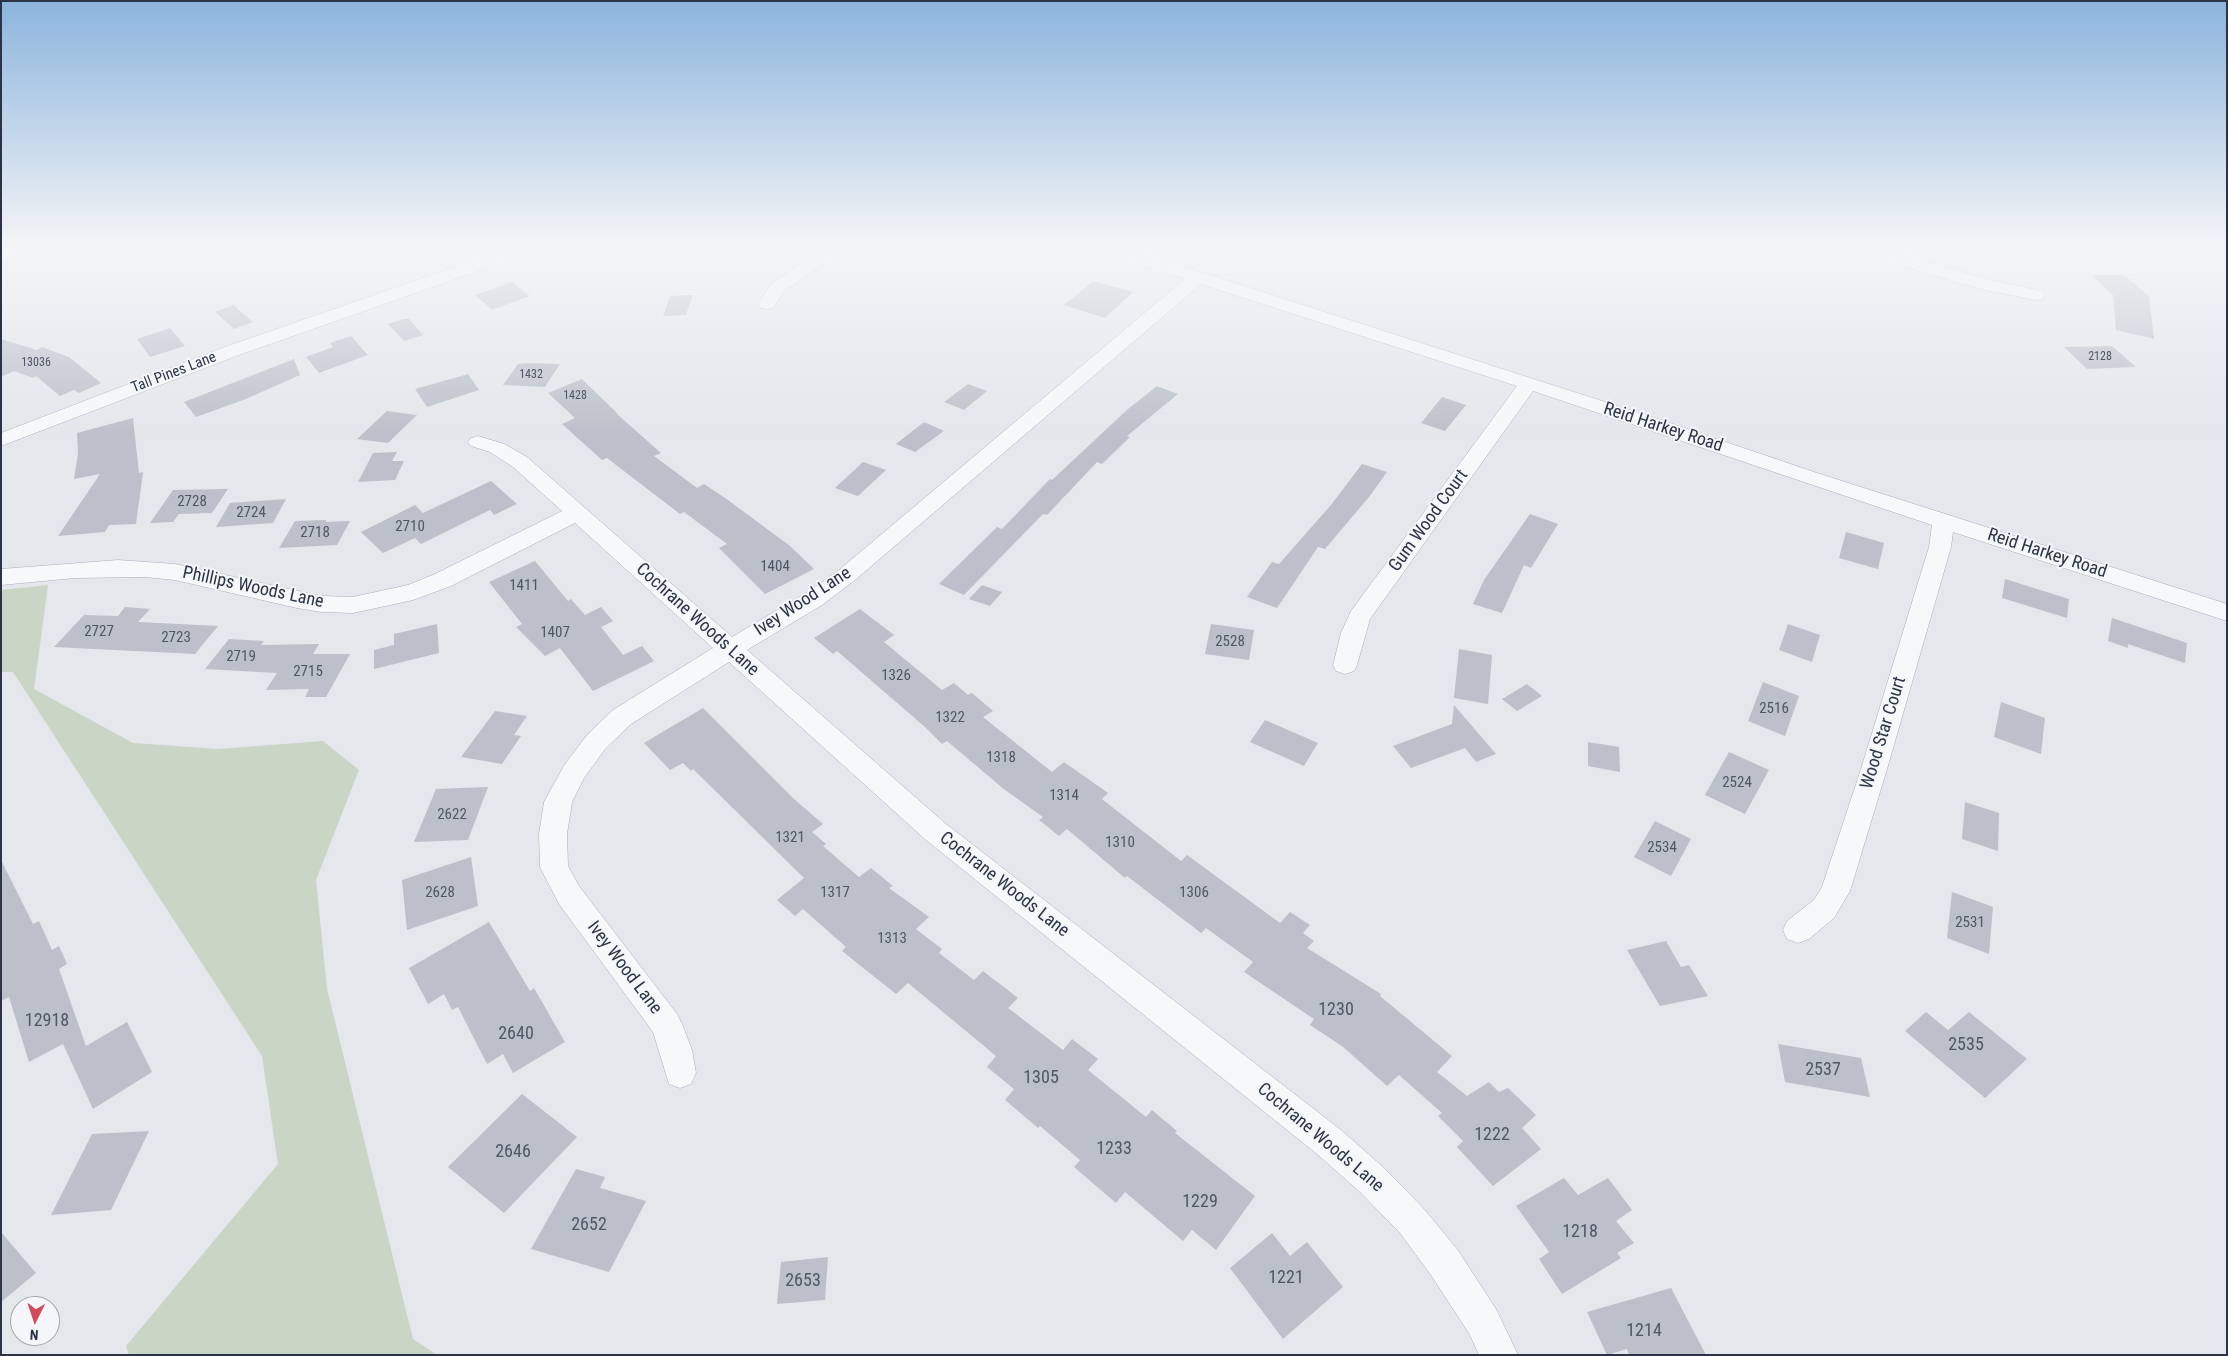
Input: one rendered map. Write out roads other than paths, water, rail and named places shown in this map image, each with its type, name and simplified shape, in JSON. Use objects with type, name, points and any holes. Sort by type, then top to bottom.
[{"type":"street","name":"Tall Pines Lane","points":[[1,440],[240,348],[354,308]]},
{"type":"street","name":"Ivey Wood Lane","points":[[680,1073],[676,1050],[666,1024],[569,895],[554,867],[553,834],[558,802],[574,771],[596,742],[622,717],[814,599],[848,575],[1161,308]]},
{"type":"street","name":"Reid Harkey Road","points":[[1292,308],[2227,613]]},
{"type":"street","name":"Gum Wood Court","points":[[1345,665],[1359,617],[1528,384]]},
{"type":"street","name":"Cochrane Woods Lane","points":[[478,442],[497,448],[520,462],[936,832],[1329,1142],[1372,1180],[1412,1221],[1444,1262],[1483,1322],[1499,1355]]},
{"type":"street","name":"Phillips Woods Lane","points":[[1,577],[101,569],[145,569],[175,572],[297,600],[322,604],[353,605],[414,592],[443,580],[576,513]]},
{"type":"street","name":"Wood Star Court","points":[[1798,930],[1824,909],[1835,892],[1874,769],[1940,546],[1944,521]]}]
